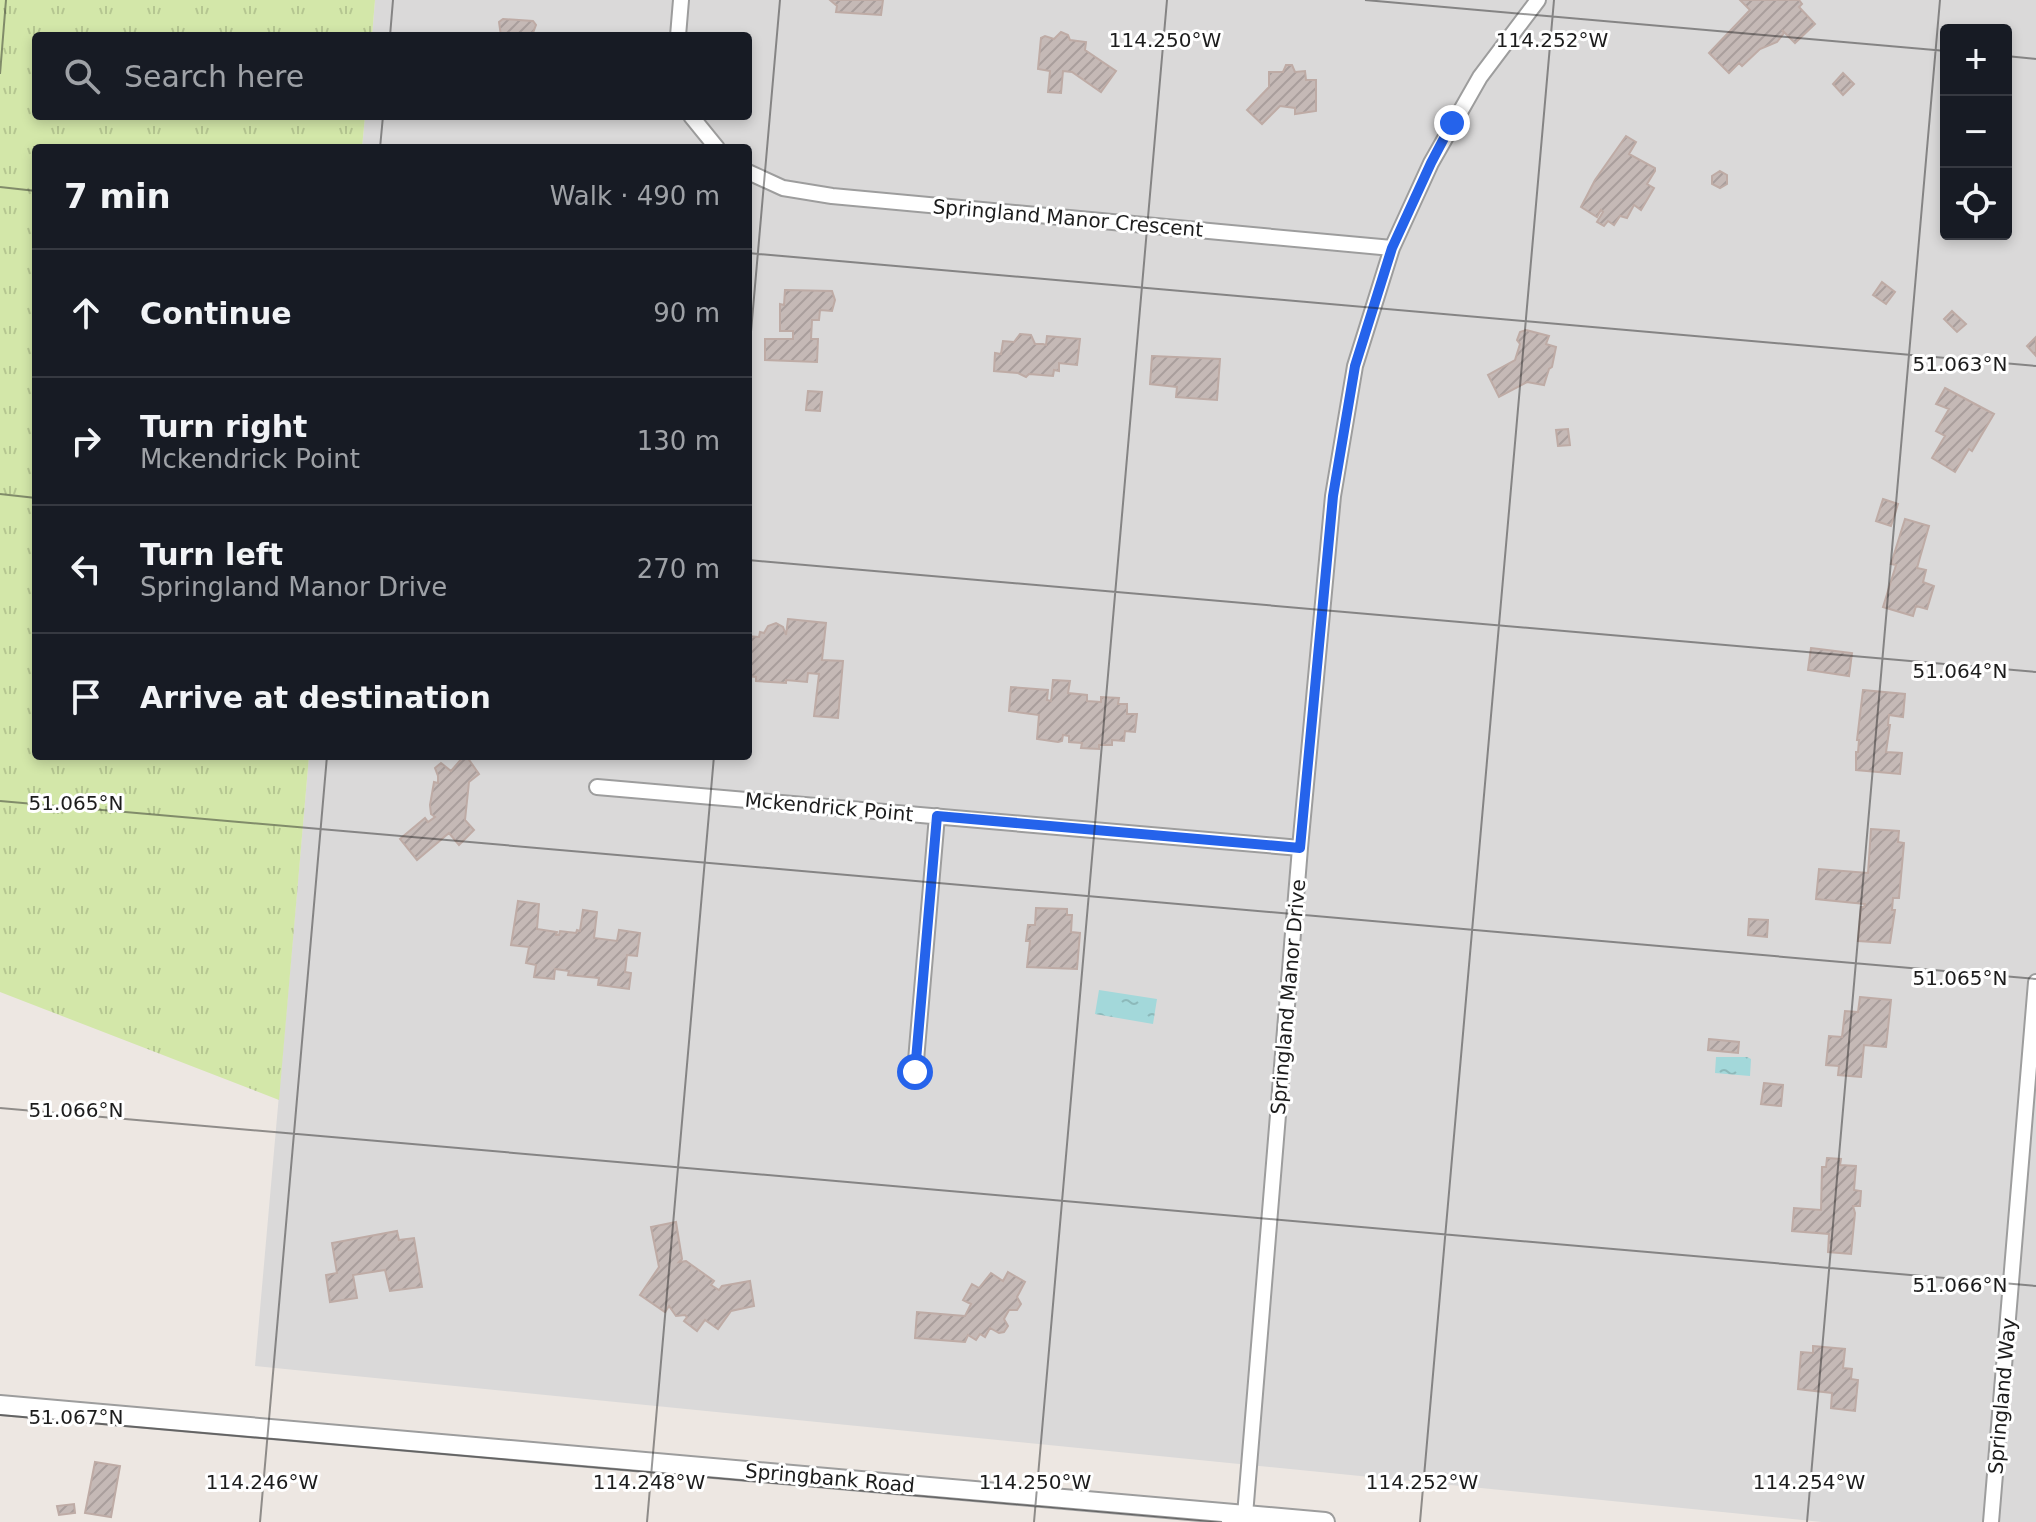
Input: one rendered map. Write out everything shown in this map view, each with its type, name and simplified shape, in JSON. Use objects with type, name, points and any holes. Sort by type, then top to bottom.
[{"type":"street","points":[[678,32],[681,0]]},
{"type":"street","name":"Springland Manor Drive","points":[[1245,1515],[1300,848],[1333,496],[1355,366],[1392,248],[1431,163],[1480,77],[1538,0]]},
{"type":"street","points":[[694,120],[714,144]]},
{"type":"street","name":"Springland Manor Crescent","points":[[752,174],[783,188],[832,196],[1392,248]]},
{"type":"street","name":"Mckendrick Point","points":[[597,787],[1300,848]]},
{"type":"street","points":[[915,1072],[937,816]]},
{"type":"street","name":"Springland Way","points":[[1991,1522],[2036,982]]},
{"type":"street","name":"Springbank Road","points":[[0,1405],[1325,1522]]},
{"type":"shaded area","points":[[375,0],[2036,0],[2036,1522],[1822,1522],[255,1366],[309,760],[752,760],[752,144],[362,144],[365,120],[752,120],[752,32],[372,32]]},
{"type":"green space","points":[[0,0],[375,0],[372,32],[32,32],[32,120],[365,120],[362,144],[32,144],[32,760],[309,760],[279,1100],[0,992]]},
{"type":"water","points":[[1099,990],[1157,999],[1153,1024],[1095,1014]]},
{"type":"water","points":[[1716,1057],[1751,1059],[1750,1076],[1715,1073]]},
{"type":"building","points":[[830,0],[883,0],[881,15],[836,12],[837,6]]},
{"type":"building","points":[[1740,0],[1799,0],[1802,4],[1799,7],[1815,24],[1795,43],[1782,30],[1784,33],[1777,42],[1760,49],[1742,66],[1739,63],[1729,73],[1709,53],[1750,10]]},
{"type":"building","points":[[503,19],[533,21],[536,25],[533,32],[500,32],[499,22]]},
{"type":"building","points":[[1061,32],[1068,35],[1070,40],[1086,42],[1085,50],[1116,71],[1101,92],[1072,72],[1063,71],[1061,93],[1048,92],[1050,71],[1038,69],[1041,38],[1054,39]]},
{"type":"building","points":[[1286,65],[1292,65],[1295,72],[1305,71],[1306,80],[1316,80],[1316,111],[1295,114],[1295,108],[1280,106],[1262,124],[1247,110],[1269,87],[1269,72],[1283,72]]},
{"type":"building","points":[[1843,73],[1854,84],[1843,95],[1833,84]]},
{"type":"building","points":[[1626,136],[1636,142],[1629,154],[1655,168],[1647,184],[1654,188],[1641,210],[1634,205],[1627,218],[1620,216],[1614,225],[1608,221],[1604,226],[1597,222],[1603,212],[1601,210],[1597,217],[1581,207],[1595,180]]},
{"type":"building","points":[[1720,171],[1727,175],[1727,184],[1720,188],[1712,184],[1712,176]]},
{"type":"building","points":[[1882,282],[1895,292],[1886,304],[1873,295]]},
{"type":"building","points":[[785,290],[832,291],[835,300],[832,311],[820,310],[819,320],[812,320],[811,339],[818,339],[817,362],[765,360],[765,339],[793,339],[793,331],[780,331],[780,304],[784,305]]},
{"type":"building","points":[[1952,311],[1966,324],[1957,332],[1944,319]]},
{"type":"building","points":[[1526,330],[1549,336],[1546,344],[1556,347],[1552,367],[1544,385],[1527,382],[1499,397],[1488,375],[1515,360],[1520,344],[1517,340],[1520,332]]},
{"type":"building","points":[[1020,334],[1031,335],[1035,344],[1046,345],[1047,336],[1080,339],[1077,365],[1059,363],[1059,371],[1054,370],[1053,376],[1029,374],[1026,377],[1018,373],[994,371],[995,353],[1001,354],[1003,341],[1014,342]]},
{"type":"building","points":[[2036,337],[2036,356],[2027,346]]},
{"type":"building","points":[[1152,356],[1220,359],[1217,400],[1176,397],[1177,387],[1150,384]]},
{"type":"building","points":[[1945,388],[1994,414],[1955,472],[1932,458],[1945,436],[1936,431],[1949,409],[1936,404]]},
{"type":"building","points":[[808,391],[822,392],[820,411],[806,410]]},
{"type":"building","points":[[1568,429],[1570,445],[1558,446],[1556,430]]},
{"type":"building","points":[[1883,499],[1898,504],[1891,526],[1876,521]]},
{"type":"building","points":[[1905,519],[1929,526],[1917,568],[1926,570],[1923,582],[1934,586],[1927,609],[1916,606],[1913,616],[1883,607],[1896,565],[1891,564]]},
{"type":"building","points":[[788,619],[826,623],[822,660],[843,661],[838,718],[814,716],[819,674],[808,673],[807,682],[786,680],[786,683],[756,681],[756,677],[752,676],[752,636],[759,637],[760,632],[764,633],[768,626],[776,623],[783,627],[786,635]]},
{"type":"building","points":[[1811,648],[1852,653],[1849,676],[1808,670]]},
{"type":"building","points":[[1053,680],[1070,681],[1068,693],[1087,695],[1087,701],[1101,702],[1101,697],[1119,698],[1118,704],[1127,704],[1127,714],[1137,714],[1135,732],[1125,731],[1124,741],[1112,740],[1112,745],[1099,745],[1099,749],[1081,748],[1082,743],[1069,742],[1069,736],[1063,735],[1062,741],[1058,742],[1037,739],[1039,715],[1009,711],[1011,687],[1048,690],[1047,700],[1051,701]]},
{"type":"building","points":[[1863,690],[1905,694],[1903,717],[1889,715],[1886,752],[1902,753],[1900,774],[1856,770]]},
{"type":"building","points":[[460,760],[469,760],[479,774],[469,782],[465,820],[474,830],[459,845],[449,833],[417,860],[400,839],[425,818],[428,822],[435,817],[431,814],[430,805],[434,782],[438,783],[435,768],[441,763],[451,771]]},
{"type":"building","points":[[1871,829],[1899,831],[1898,842],[1904,843],[1899,898],[1893,898],[1892,910],[1895,910],[1890,943],[1858,941],[1861,907],[1865,904],[1816,899],[1819,869],[1868,873]]},
{"type":"building","points":[[518,901],[539,904],[537,929],[557,932],[556,935],[560,931],[580,931],[583,910],[597,912],[594,938],[617,941],[619,930],[640,933],[637,956],[627,955],[625,972],[631,973],[629,989],[598,985],[599,978],[568,975],[569,971],[555,969],[554,979],[534,977],[536,965],[526,963],[529,947],[511,945]]},
{"type":"building","points":[[1036,908],[1067,909],[1067,915],[1072,915],[1071,932],[1080,933],[1077,969],[1027,967],[1028,925],[1035,925]]},
{"type":"building","points":[[1749,919],[1768,920],[1767,937],[1748,935]]},
{"type":"building","points":[[1860,997],[1891,1000],[1886,1047],[1864,1045],[1861,1077],[1838,1075],[1839,1066],[1826,1065],[1829,1036],[1842,1037],[1845,1011],[1858,1012]]},
{"type":"building","points":[[1709,1039],[1739,1042],[1738,1053],[1708,1050]]},
{"type":"building","points":[[1764,1083],[1783,1085],[1781,1106],[1761,1104]]},
{"type":"building","points":[[1827,1158],[1841,1159],[1840,1165],[1856,1166],[1854,1190],[1861,1191],[1860,1206],[1853,1206],[1851,1254],[1828,1252],[1829,1234],[1792,1231],[1794,1208],[1821,1210],[1822,1167],[1826,1167]]},
{"type":"building","points":[[676,1222],[682,1259],[679,1262],[686,1261],[714,1281],[711,1285],[719,1290],[722,1286],[750,1281],[754,1306],[731,1311],[718,1329],[705,1320],[697,1331],[684,1321],[685,1315],[676,1316],[669,1306],[665,1312],[640,1295],[659,1267],[651,1227]]},
{"type":"building","points":[[397,1231],[399,1240],[414,1238],[422,1287],[390,1291],[385,1270],[353,1275],[357,1298],[330,1302],[326,1275],[337,1273],[332,1243]]},
{"type":"building","points":[[1008,1272],[1025,1282],[1017,1297],[1021,1304],[1017,1310],[1009,1310],[1004,1319],[1008,1326],[1004,1332],[990,1328],[985,1337],[980,1334],[976,1340],[968,1335],[965,1342],[915,1338],[917,1312],[965,1316],[971,1304],[963,1300],[972,1284],[979,1288],[991,1273],[1003,1281]]},
{"type":"building","points":[[1813,1346],[1845,1349],[1843,1368],[1852,1369],[1851,1379],[1858,1380],[1855,1411],[1831,1408],[1832,1393],[1798,1389],[1801,1352],[1813,1353]]},
{"type":"building","points":[[95,1462],[120,1466],[111,1517],[85,1513]]},
{"type":"building","points":[[74,1504],[75,1513],[59,1515],[57,1506]]},
{"type":"route","points":[[915,1072],[937,816],[1300,848],[1333,496],[1355,366],[1392,248],[1452,123]]}]
